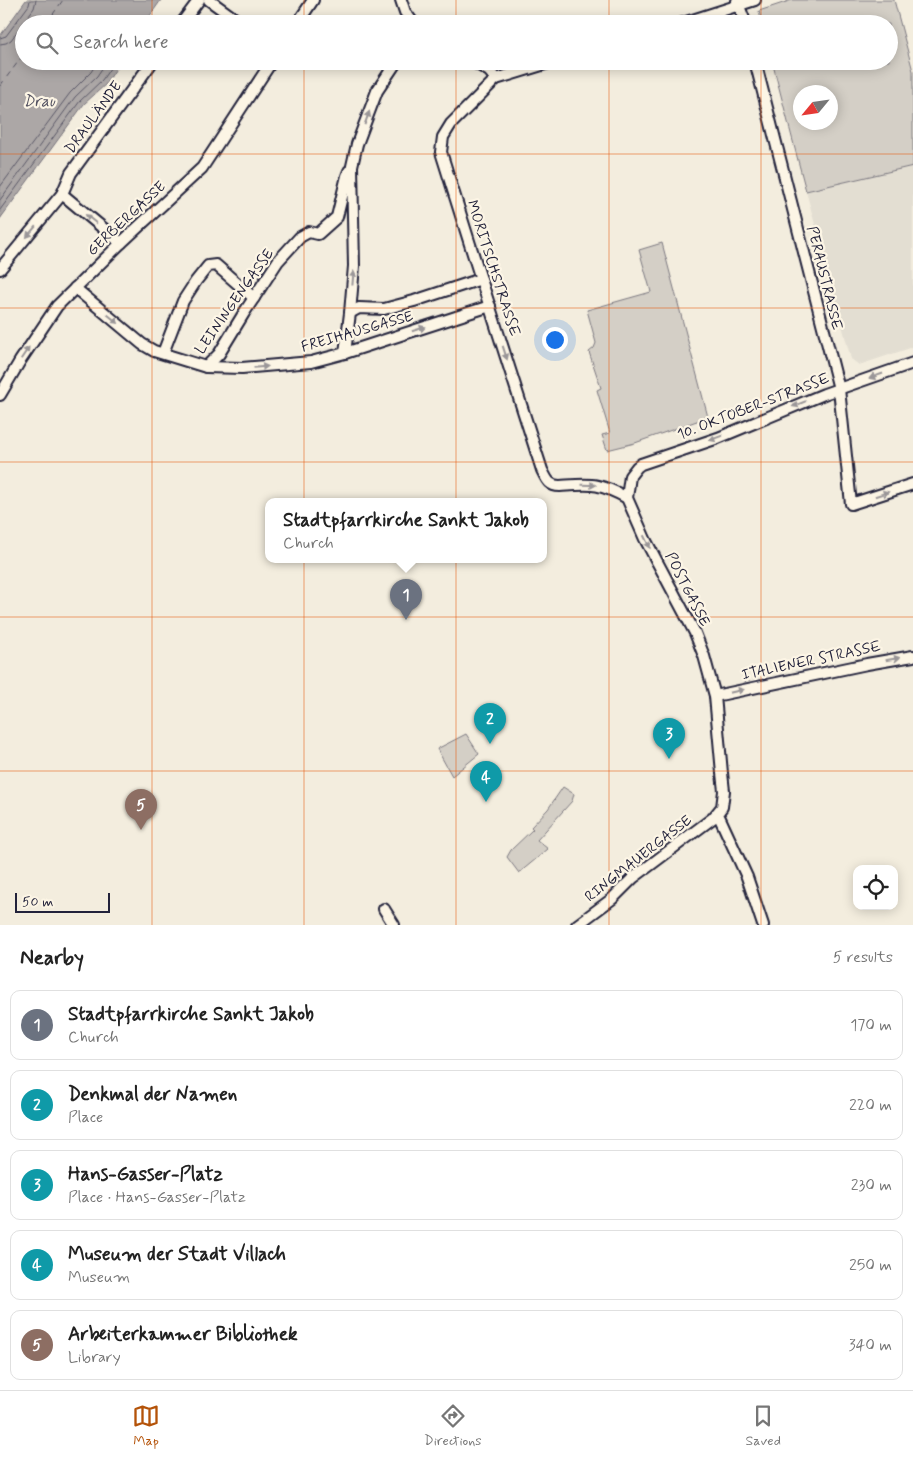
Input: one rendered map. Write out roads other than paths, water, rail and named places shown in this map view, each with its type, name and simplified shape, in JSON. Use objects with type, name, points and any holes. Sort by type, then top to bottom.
[{"type":"street","points":[[188,15],[199,0]]},
{"type":"street","points":[[209,0],[230,15]]},
{"type":"street","points":[[303,15],[313,0]]},
{"type":"street","points":[[401,0],[407,15]]},
{"type":"street","points":[[705,15],[738,3],[755,0]]},
{"type":"street","points":[[738,3],[743,15]]},
{"type":"street","name":"DRAULÄNDE","points":[[0,270],[62,194],[71,173],[146,70]]},
{"type":"street","name":"GERBERGASSE","points":[[0,396],[20,361],[57,306],[121,243],[202,168],[266,70]]},
{"type":"street","points":[[345,353],[354,266],[352,166],[357,144],[377,91],[391,70]]},
{"type":"street","points":[[487,70],[496,79],[526,70]]},
{"type":"street","name":"PERAUSTRASSE","points":[[757,70],[838,389],[851,504],[913,484]]},
{"type":"street","name":"MORITSCHSTRASSE","points":[[496,79],[451,124],[443,136],[441,152],[481,280],[539,462],[548,482],[555,486],[596,485],[612,490],[627,498]]},
{"type":"street","name":"LEININGENGASSE","points":[[206,367],[220,354],[278,261],[300,237],[309,232],[318,234],[338,217],[347,176],[352,166]]},
{"type":"street","points":[[62,194],[121,243]]},
{"type":"street","points":[[163,353],[182,301],[208,266],[216,265],[254,298]]},
{"type":"street","name":"FREIHAUSGASSE","points":[[350,313],[359,308],[384,309],[481,280]]},
{"type":"street","name":"FREIHAUSGASSE","points":[[75,288],[142,344],[154,351],[206,367],[242,368],[311,362],[345,353],[490,306]]},
{"type":"street","name":"10. OKTOBER-STRASSE","points":[[627,498],[630,476],[636,467],[641,464],[718,438],[838,389],[913,363]]},
{"type":"street","name":"POSTGASSE","points":[[627,498],[645,539],[695,633],[704,656],[715,696],[724,791],[724,800],[718,814]]},
{"type":"street","name":"ITALIENER STRASSE","points":[[715,696],[849,667],[913,656]]},
{"type":"street","points":[[718,814],[746,877],[763,925]]},
{"type":"street","name":"RINGMAUERGASSE","points":[[577,925],[612,899],[633,878],[718,814]]},
{"type":"street","points":[[384,910],[394,925]]},
{"type":"water","name":"Drau","points":[[26,0],[161,0],[150,15],[15,15]]},
{"type":"water","name":"Drau","points":[[15,15],[15,70],[115,70],[106,84],[84,104],[0,219],[0,36]]},
{"type":"place","name":"Stadtpfarrkirche Sankt Jakob","points":[[406,620]]},
{"type":"place","name":"Denkmal der Namen","points":[[490,744]]},
{"type":"place","name":"Hans-Gasser-Platz","points":[[669,759]]},
{"type":"place","name":"Museum der Stadt Villach","points":[[486,802]]},
{"type":"place","name":"Arbeiterkammer Bibliothek","points":[[141,830]]}]
